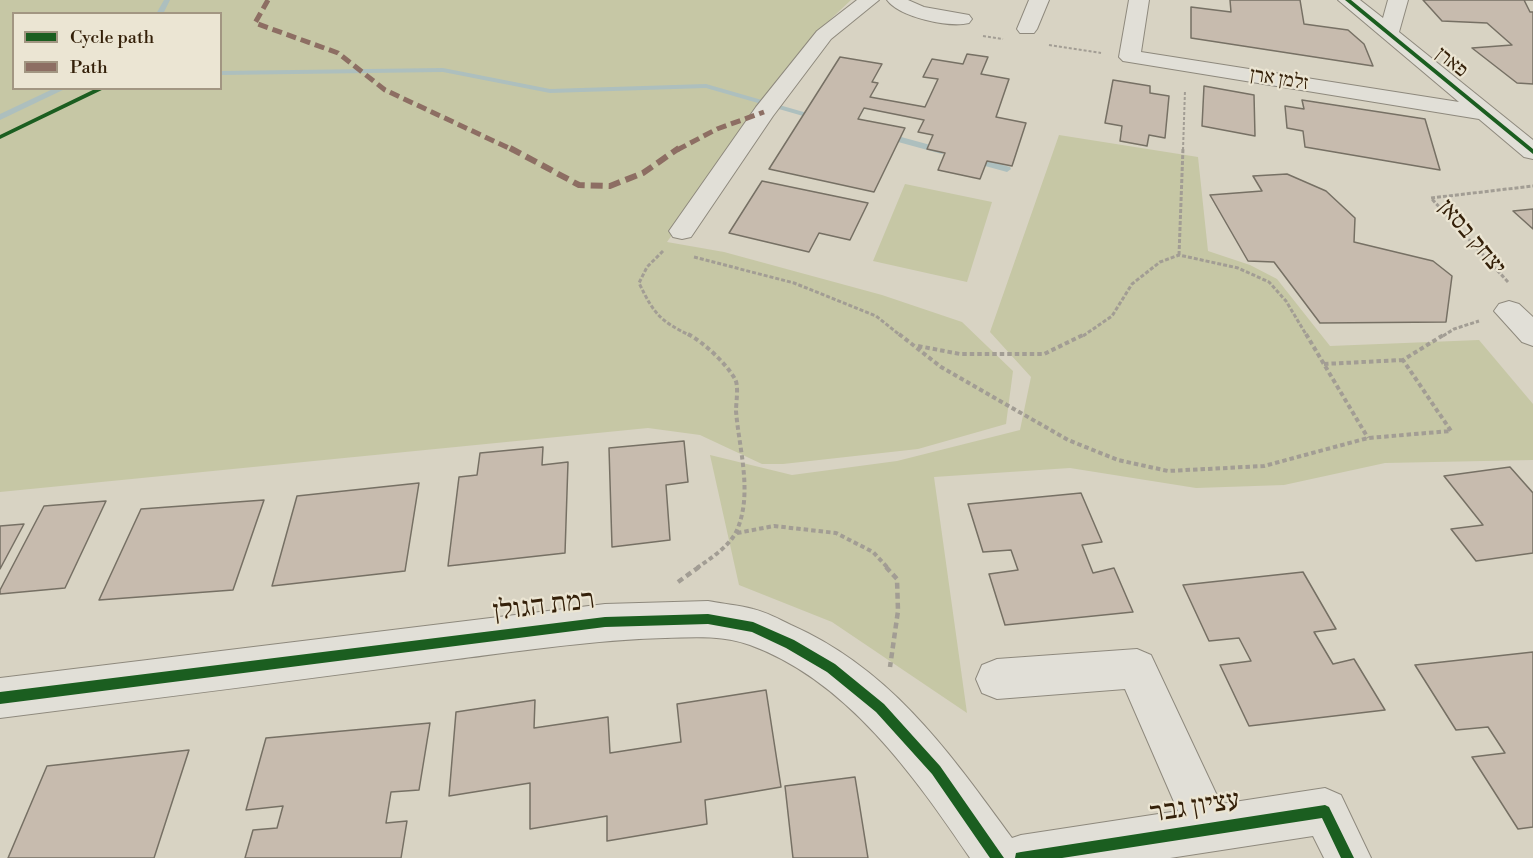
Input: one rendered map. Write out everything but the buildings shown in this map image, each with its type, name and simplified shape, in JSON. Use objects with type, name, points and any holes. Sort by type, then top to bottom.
[{"type":"street","points":[[682,231],[764,112],[824,35],[869,0]]},
{"type":"street","points":[[897,0],[901,6],[962,19]]},
{"type":"street","points":[[1027,29],[1039,0]]},
{"type":"street","name":"זלמן ארן","points":[[1139,0],[1130,57],[1484,113]]},
{"type":"street","name":"פארן","points":[[1347,0],[1533,152]]},
{"type":"street","points":[[1388,34],[1398,0]]},
{"type":"street","name":"יצחק בסאן","points":[[1509,311],[1533,335]]},
{"type":"street","name":"רמת הגולן","points":[[0,698],[605,622],[708,619],[753,627],[790,644],[831,668],[880,708],[936,770],[998,858]]},
{"type":"street","points":[[997,679],[1137,669],[1209,829]]},
{"type":"street","name":"עציון גבר","points":[[1021,858],[1325,811],[1348,858]]},
{"type":"path","points":[[1179,255],[1186,66]]},
{"type":"path","points":[[665,619],[676,583],[706,562],[737,533],[746,499],[734,400],[736,380],[720,361],[693,338],[666,324],[650,306],[639,283],[647,267],[682,231]]},
{"type":"path","points":[[664,249],[794,283],[876,316],[941,367],[1068,440],[1118,460],[1168,471],[1264,466],[1368,438],[1451,431],[1402,360]]},
{"type":"path","points":[[915,346],[960,354],[1044,354],[1083,336],[1112,316],[1132,284],[1160,262],[1179,255],[1238,268],[1269,282],[1286,301],[1368,438]]},
{"type":"path","points":[[1324,364],[1402,360],[1454,329],[1509,311]]},
{"type":"path","points":[[737,533],[774,526],[836,533],[873,552],[897,579],[898,610],[894,644],[880,708]]},
{"type":"green space","points":[[0,0],[851,0],[818,31],[667,242],[724,252],[882,295],[962,322],[1013,371],[1006,424],[918,449],[783,464],[762,464],[700,435],[648,428],[0,492]]},
{"type":"green space","points":[[1059,135],[1198,157],[1208,251],[1250,265],[1277,279],[1330,346],[1479,340],[1533,404],[1533,460],[1385,463],[1284,485],[1196,488],[1070,468],[934,477],[967,713],[832,622],[739,585],[710,455],[792,475],[897,461],[1020,430],[1031,377],[990,332]]},
{"type":"green space","points":[[905,184],[992,202],[967,282],[873,261]]},
{"type":"waterway","points":[[160,12],[167,0]]},
{"type":"waterway","points":[[222,73],[443,70],[550,91],[706,86],[817,117]]},
{"type":"waterway","points":[[0,117],[59,90]]},
{"type":"waterway","points":[[883,135],[942,151]]},
{"type":"waterway","points":[[970,159],[1007,169]]},
{"type":"marked path","points":[[268,0],[255,23],[338,53],[385,90],[533,159],[579,185],[610,186],[643,173],[678,149],[717,129],[764,112]]},
{"type":"cycle path","points":[[1348,0],[1533,152]]},
{"type":"cycle path","points":[[0,137],[99,90]]},
{"type":"cycle path","points":[[0,698],[605,622],[708,619],[753,627],[790,644],[831,668],[880,708],[936,770],[998,858]]},
{"type":"cycle path","points":[[1021,858],[1325,811],[1348,858]]}]
